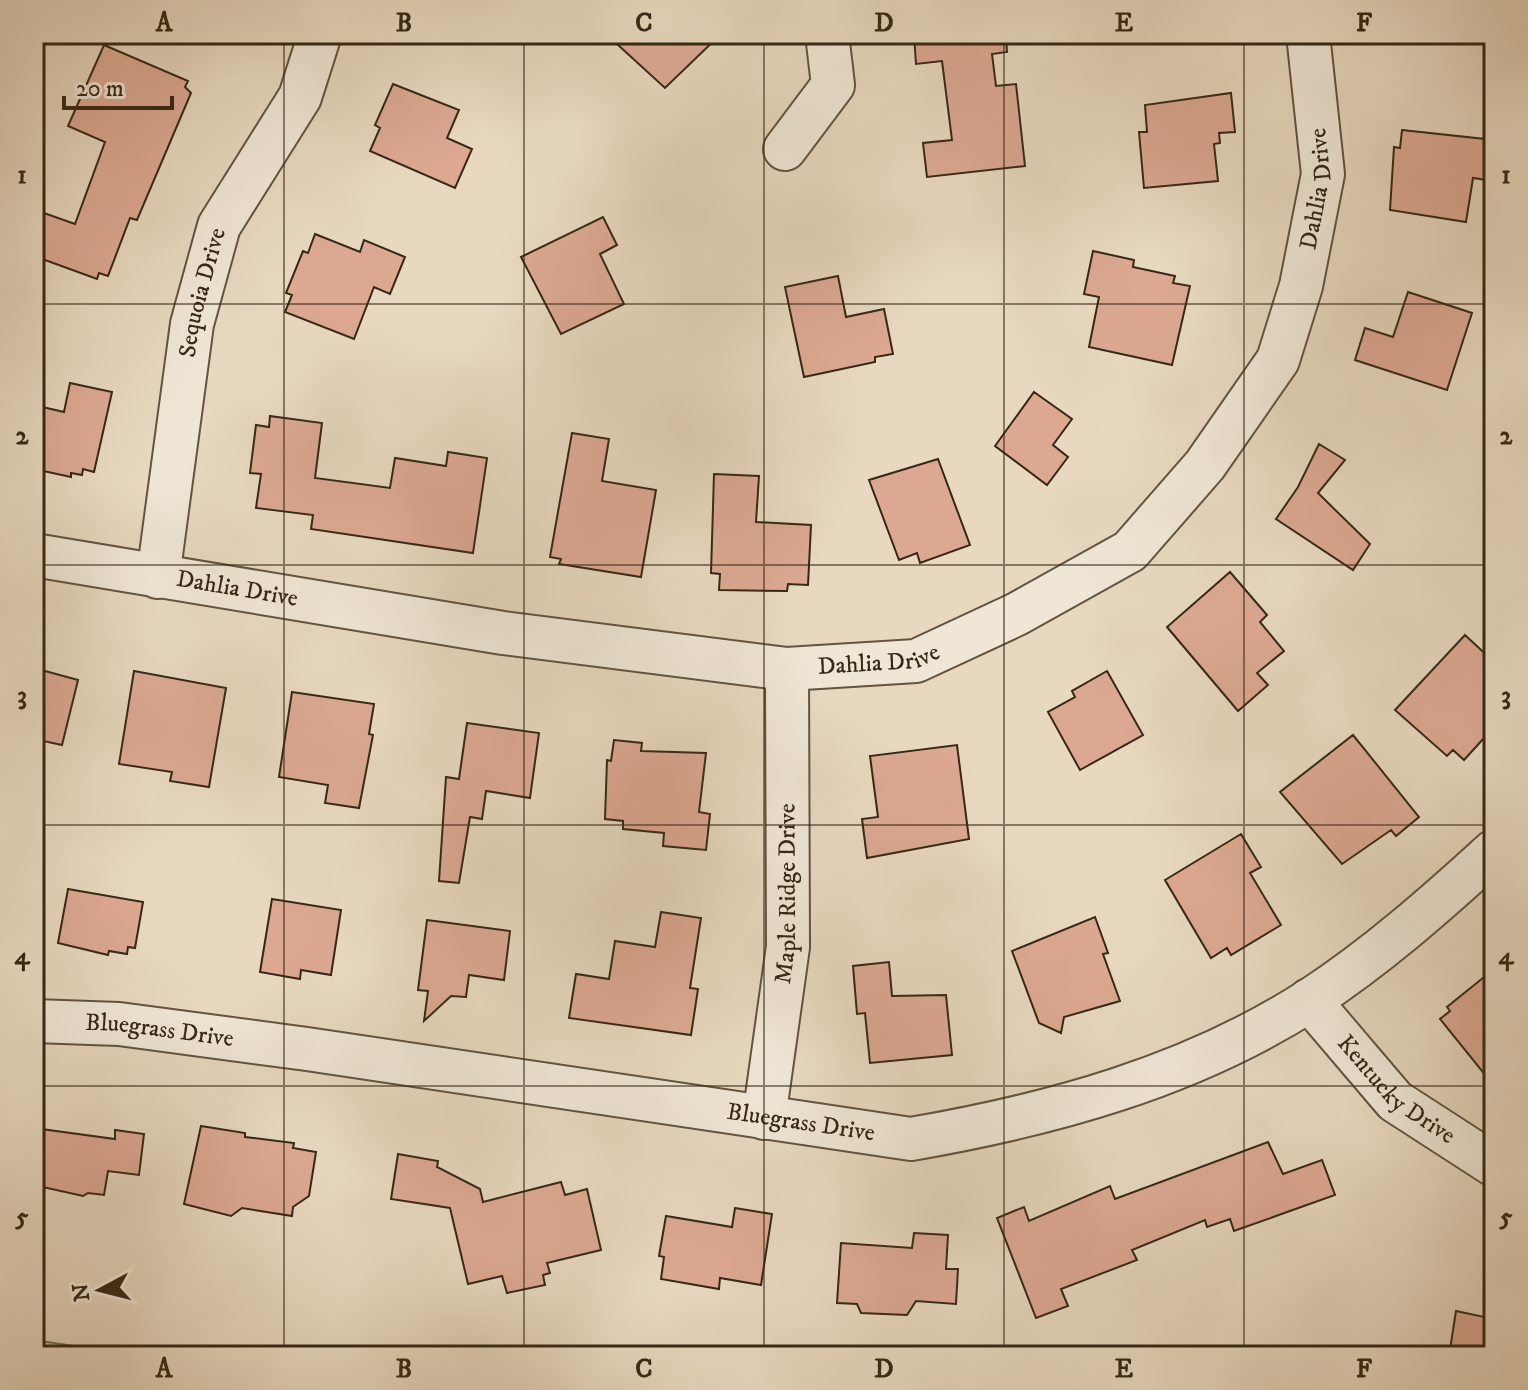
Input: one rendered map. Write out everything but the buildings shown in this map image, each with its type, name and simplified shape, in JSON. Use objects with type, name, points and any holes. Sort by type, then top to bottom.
[{"type":"street","name":"Sequoia Drive","points":[[158,577],[192,324],[219,226],[300,97],[320,34]]},
{"type":"street","points":[[785,149],[833,85],[827,34]]},
{"type":"street","name":"Dahlia Drive","points":[[34,555],[503,633],[787,669],[916,661],[1017,614],[1130,551],[1205,465],[1278,360],[1301,286],[1323,174],[1308,34]]},
{"type":"street","name":"Maple Ridge Drive","points":[[764,1118],[788,947],[787,669]]},
{"type":"street","name":"Bluegrass Drive","points":[[34,1021],[119,1024],[307,1049],[911,1139],[997,1124],[1115,1091],[1195,1062],[1309,1000],[1426,914],[1494,851]]},
{"type":"street","name":"Kentucky Drive","points":[[1309,1000],[1395,1101],[1494,1165]]},
{"type":"green space","points":[[34,1340],[140,1356],[34,1356]]}]
